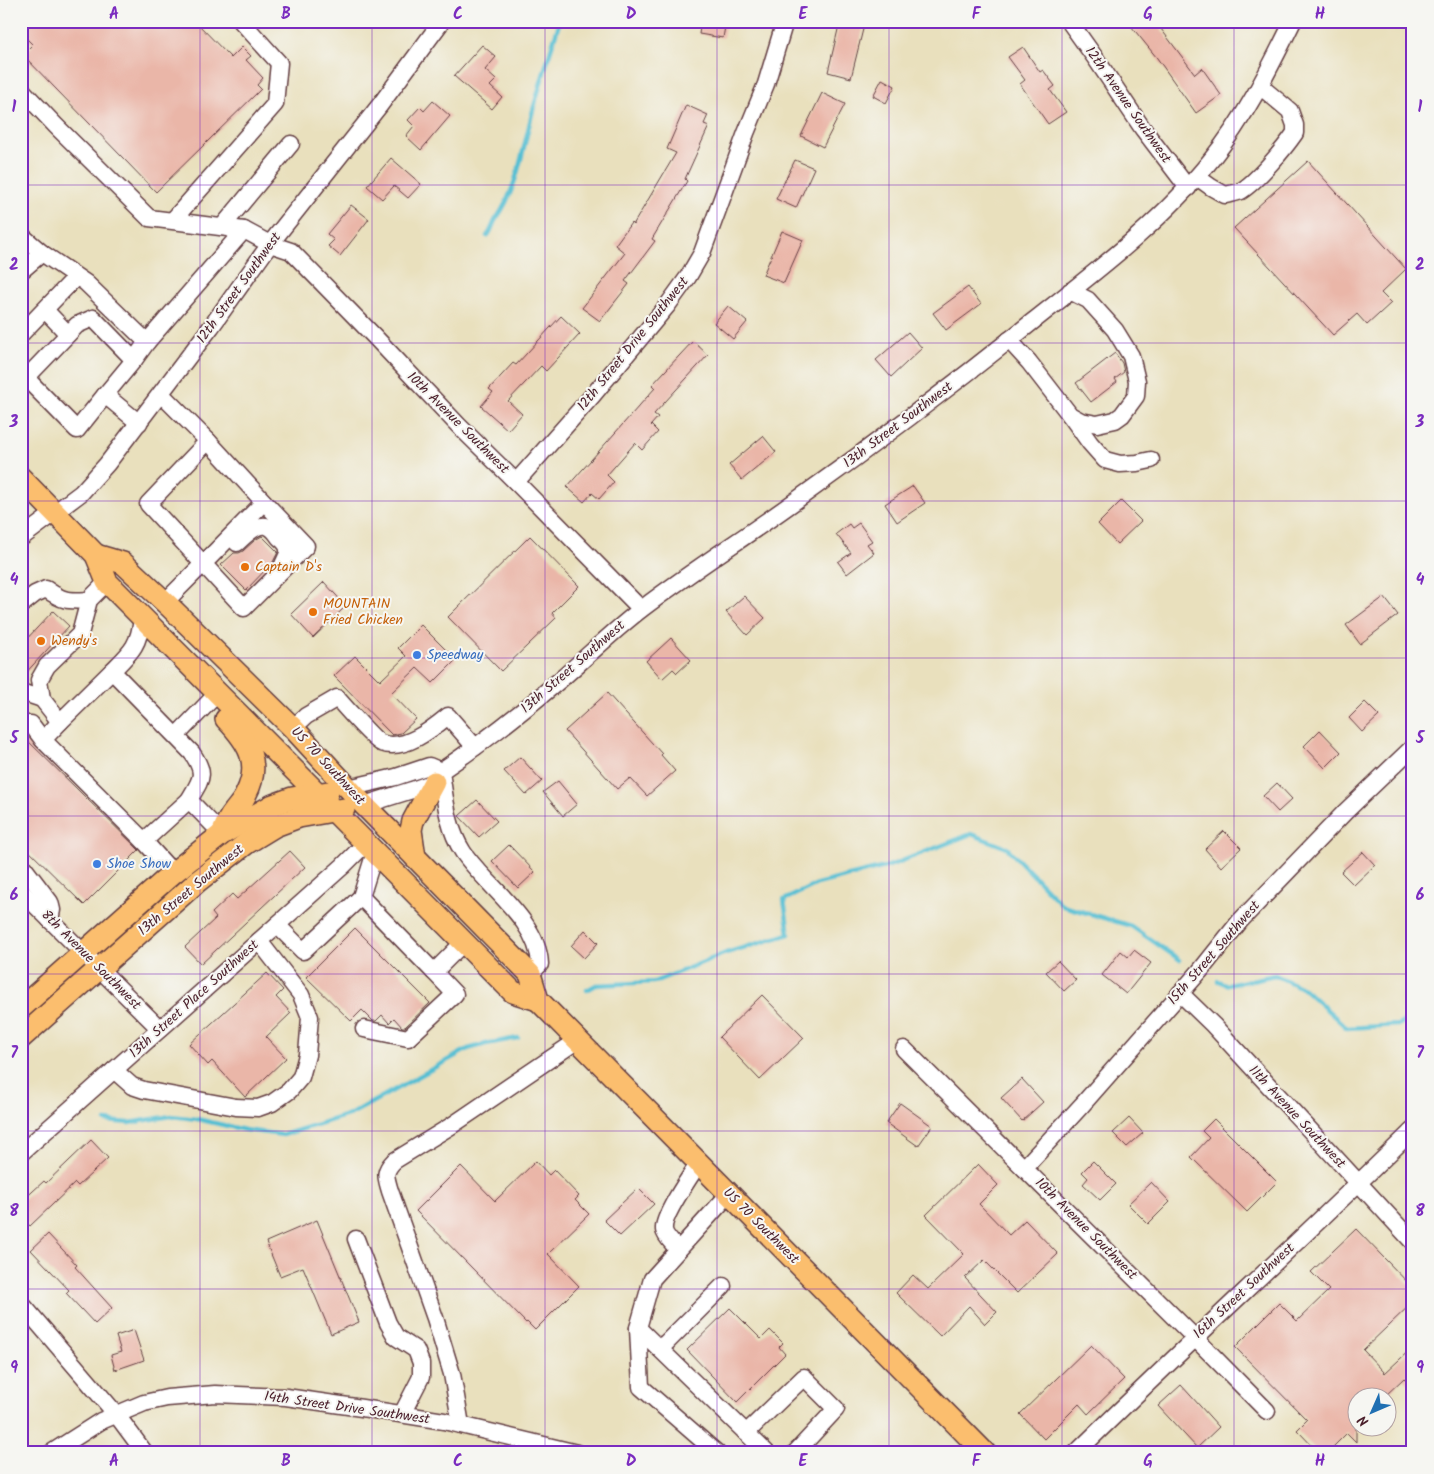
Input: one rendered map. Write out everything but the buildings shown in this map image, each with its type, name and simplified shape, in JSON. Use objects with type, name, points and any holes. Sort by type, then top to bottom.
[{"type":"main road","name":"US 70 Southwest","points":[[21,478],[96,555],[107,582],[149,625],[513,992],[538,1000],[985,1453]]},
{"type":"main road","name":"US 70 Southwest","points":[[96,555],[123,563],[293,728],[364,805],[530,974],[538,1000]]},
{"type":"main road","points":[[149,625],[164,655],[237,730],[249,747],[253,763],[252,777],[247,793],[232,814],[222,834]]},
{"type":"main road","points":[[415,857],[411,830],[413,821],[438,776]]},
{"type":"main road","name":"13th Street Southwest","points":[[21,1008],[174,873],[222,834],[273,805],[292,798],[348,788]]},
{"type":"main road","name":"13th Street Southwest","points":[[21,1038],[198,880],[247,843],[275,826],[299,817],[364,805]]},
{"type":"street","points":[[172,220],[275,104],[279,63],[241,21]]},
{"type":"street","name":"12th Street Southwest","points":[[21,538],[81,493],[94,480],[211,327],[270,244],[380,104],[442,21]]},
{"type":"street","name":"12th Street Drive Southwest","points":[[516,482],[668,306],[702,253],[766,84],[785,21]]},
{"type":"street","name":"12th Avenue Southwest","points":[[1069,21],[1143,129],[1193,182],[1211,187],[1225,195],[1240,192],[1254,180],[1296,133],[1290,111],[1260,86]]},
{"type":"street","name":"13th Street Southwest","points":[[364,805],[438,776],[506,725],[561,680],[641,609],[886,435],[1009,340],[1143,232],[1193,182],[1230,136],[1260,86],[1293,21]]},
{"type":"street","points":[[21,89],[149,218],[244,230]]},
{"type":"street","points":[[222,227],[292,144]]},
{"type":"street","points":[[134,360],[93,318],[77,325],[24,376],[77,430],[134,360],[147,342],[244,230]]},
{"type":"street","name":"10th Avenue Southwest","points":[[244,230],[270,244],[291,251],[459,426],[641,609]]},
{"type":"street","points":[[21,235],[42,253],[86,283],[147,342]]},
{"type":"street","points":[[21,271],[42,253]]},
{"type":"street","points":[[22,331],[76,277]]},
{"type":"street","points":[[1070,291],[1088,300],[1115,330],[1132,356],[1137,381],[1136,396],[1122,415],[1115,420],[1097,424],[1081,421],[1070,415]]},
{"type":"street","points":[[45,310],[68,334]]},
{"type":"street","points":[[1009,340],[1029,362],[1105,460],[1120,464],[1151,460]]},
{"type":"street","points":[[161,394],[208,441],[306,546],[244,608],[206,561],[148,504],[208,441]]},
{"type":"street","points":[[105,395],[139,423]]},
{"type":"street","points":[[165,602],[264,502]]},
{"type":"street","points":[[206,561],[222,558],[250,531],[265,526],[271,528],[288,548],[281,570]]},
{"type":"street","points":[[42,700],[39,680],[47,666],[80,634],[89,600],[107,582]]},
{"type":"street","points":[[21,605],[35,594],[46,590],[58,598],[68,601],[89,600]]},
{"type":"street","points":[[43,740],[133,650],[141,633],[149,625]]},
{"type":"street","points":[[112,671],[176,736],[200,764],[201,778],[189,800],[144,841]]},
{"type":"street","points":[[21,692],[42,700],[60,722]]},
{"type":"street","points":[[293,728],[306,716],[337,698],[380,743],[405,743],[418,738],[448,716],[475,747]]},
{"type":"street","points":[[176,736],[210,701]]},
{"type":"street","points":[[21,724],[31,724],[43,740],[174,873]]},
{"type":"street","name":"15th Street Southwest","points":[[1024,1168],[1180,993],[1240,921],[1346,811],[1413,747]]},
{"type":"street","name":"13th Street Southwest","points":[[348,788],[396,777],[429,766],[438,776]]},
{"type":"street","points":[[438,776],[450,824],[464,852],[530,929],[540,954],[540,964],[530,974]]},
{"type":"street","points":[[189,800],[222,834]]},
{"type":"street","points":[[277,925],[303,951],[362,897],[370,848]]},
{"type":"street","name":"13th Street Place Southwest","points":[[21,1153],[343,866],[370,848]]},
{"type":"street","points":[[21,864],[50,902],[52,910],[50,920]]},
{"type":"street","name":"8th Avenue Southwest","points":[[21,892],[160,1029]]},
{"type":"street","points":[[362,897],[454,994],[408,1038],[364,1029]]},
{"type":"street","points":[[114,1070],[132,1086],[144,1090],[236,1107],[258,1108],[272,1103],[289,1091],[301,1078],[307,1055],[310,1017],[301,995],[259,941]]},
{"type":"street","points":[[434,972],[464,942]]},
{"type":"street","name":"11th Avenue Southwest","points":[[1180,993],[1213,1025],[1413,1242]]},
{"type":"street","points":[[461,1425],[452,1374],[435,1318],[385,1175],[387,1168],[394,1161],[451,1126],[578,1040]]},
{"type":"street","name":"10th Avenue Southwest","points":[[904,1049],[1266,1411]]},
{"type":"street","name":"16th Street Southwest","points":[[1076,1453],[1413,1130]]},
{"type":"street","points":[[678,1250],[666,1236],[664,1229],[684,1184],[699,1164]]},
{"type":"street","points":[[717,1453],[641,1387],[638,1328],[652,1279],[729,1194]]},
{"type":"street","points":[[356,1239],[388,1324],[396,1336],[416,1350],[421,1363],[421,1377],[402,1414]]},
{"type":"street","points":[[660,1349],[723,1286]]},
{"type":"street","points":[[21,1303],[116,1414],[145,1453]]},
{"type":"street","points":[[638,1328],[766,1453]]},
{"type":"street","points":[[746,1433],[804,1377],[836,1409],[796,1453]]},
{"type":"street","name":"14th Street Drive Southwest","points":[[51,1453],[80,1432],[116,1414],[144,1403],[167,1398],[215,1394],[286,1397],[402,1414],[461,1425],[530,1448],[577,1453]]},
{"type":"waterway","points":[[487,236],[504,207],[516,178],[535,103],[560,21]]},
{"type":"waterway","points":[[587,990],[596,985],[654,982],[726,953],[789,934],[784,900],[817,884],[889,866],[971,834],[1007,848],[1063,906],[1131,926],[1180,960]]},
{"type":"waterway","points":[[1218,981],[1228,985],[1275,975],[1304,989],[1347,1028],[1398,1025],[1413,1017]]},
{"type":"waterway","points":[[106,1121],[129,1123],[171,1116],[283,1135],[351,1114],[468,1049],[518,1038]]},
{"type":"place","name":"Captain D's","points":[[245,567]]},
{"type":"place","name":"MOUNTAIN Fried Chicken","points":[[313,612]]},
{"type":"place","name":"Wendy's","points":[[41,641]]},
{"type":"place","name":"Speedway","points":[[417,655]]},
{"type":"place","name":"Shoe Show","points":[[97,864]]}]
